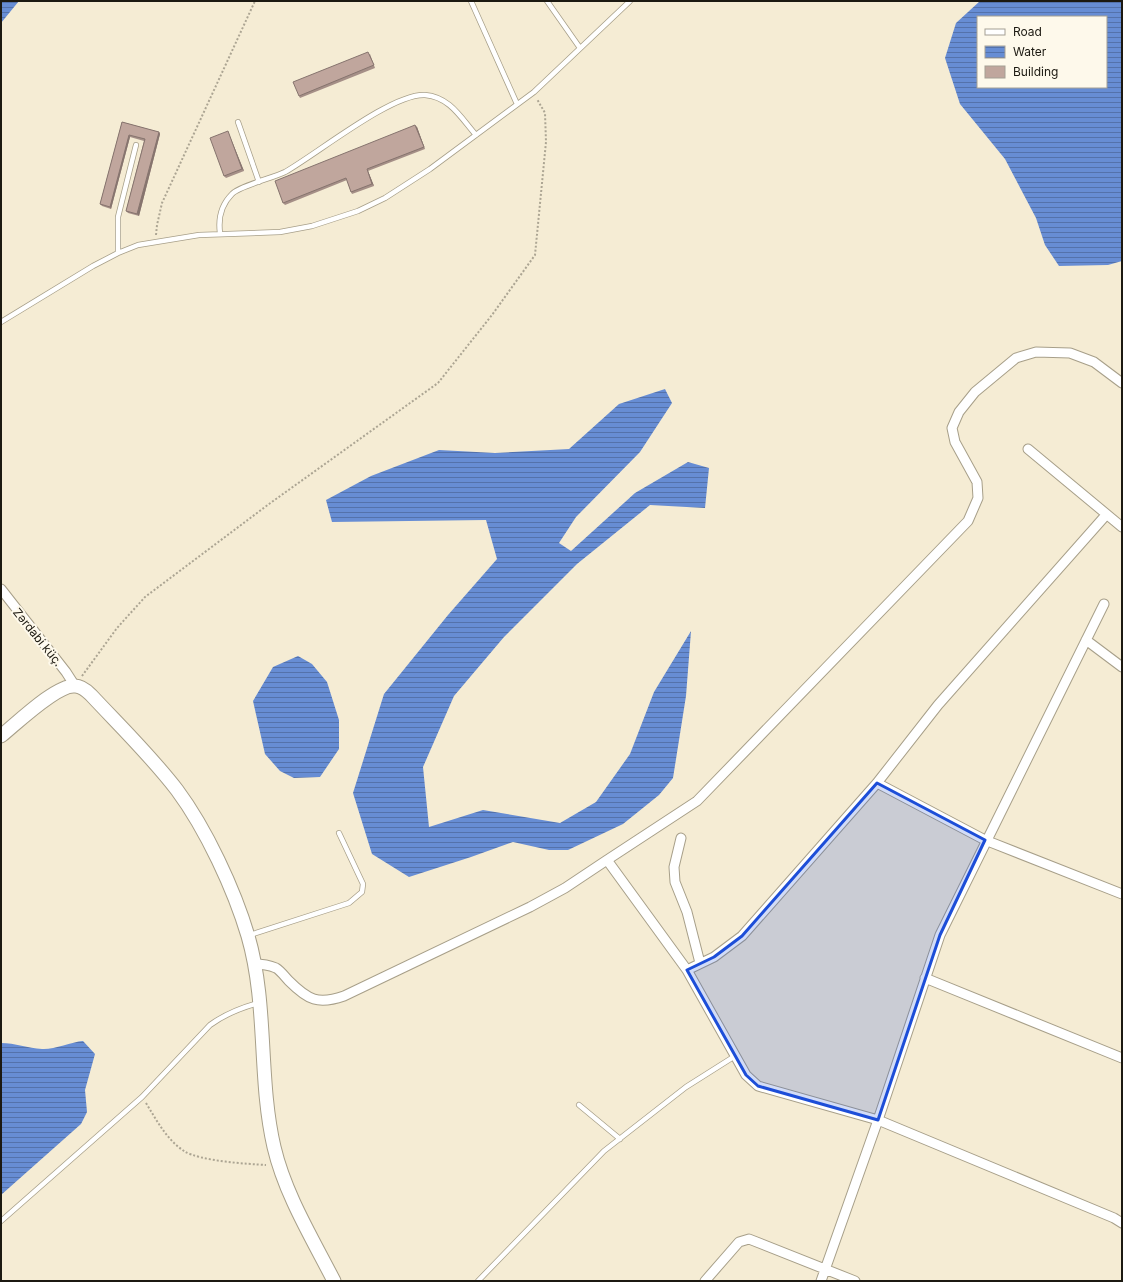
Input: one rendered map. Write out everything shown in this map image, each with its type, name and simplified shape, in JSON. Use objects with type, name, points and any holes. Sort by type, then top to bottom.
[{"type":"street","points":[[254,964],[266,965],[277,969],[303,995],[314,1000],[331,1001],[351,993],[530,907],[565,888],[697,801],[968,521],[978,498],[977,482],[955,442],[952,428],[959,412],[975,392],[1016,358],[1036,352],[1070,353],[1094,362],[1122,382]]},
{"type":"street","points":[[1028,449],[1122,527]]},
{"type":"street","points":[[687,970],[727,948],[742,936],[877,783],[938,705],[1106,515]]},
{"type":"street","name":"Zərdabi küç.","points":[[1,589],[66,672],[75,686]]},
{"type":"street","points":[[821,1281],[878,1120],[940,935],[1104,604]]},
{"type":"street","points":[[1086,640],[1122,667]]},
{"type":"street","points":[[1,736],[60,690],[75,686],[83,688],[150,758],[192,812],[209,841],[231,889],[248,936],[254,964],[259,1002],[270,1124],[280,1167],[301,1218],[334,1281]]},
{"type":"street","points":[[877,783],[986,840],[1122,894]]},
{"type":"street","points":[[681,838],[674,867],[675,882],[688,912],[700,963]]},
{"type":"street","points":[[607,860],[687,970],[746,1075],[758,1086],[878,1120],[1114,1218],[1122,1223]]},
{"type":"street","points":[[925,978],[1122,1058]]},
{"type":"street","points":[[705,1281],[740,1242],[749,1239],[855,1281]]},
{"type":"lane","points":[[471,1],[517,104]]},
{"type":"lane","points":[[547,1],[580,48]]},
{"type":"lane","points":[[1,322],[118,253],[138,246],[220,233],[280,232],[312,226],[358,211],[392,194],[534,92],[630,1]]},
{"type":"lane","points":[[220,233],[218,221],[224,205],[233,192],[299,164],[380,110],[400,101],[424,95],[438,97],[450,104],[476,135]]},
{"type":"lane","points":[[238,122],[259,182]]},
{"type":"lane","points":[[118,253],[118,217],[136,146]]},
{"type":"lane","points":[[248,936],[349,903],[362,892],[363,884],[339,833]]},
{"type":"lane","points":[[1,1221],[142,1097],[210,1025],[221,1017],[259,1002]]},
{"type":"lane","points":[[478,1281],[604,1152],[686,1087],[735,1056]]},
{"type":"lane","points":[[579,1105],[620,1139]]},
{"type":"path","points":[[156,242],[156,225],[162,204],[255,1]]},
{"type":"path","points":[[75,686],[117,628],[145,597],[269,504],[438,383],[492,315],[535,255],[546,142],[545,113],[534,92]]},
{"type":"path","points":[[142,1097],[165,1134],[185,1152],[216,1160],[280,1167]]},
{"type":"highlighted area","points":[[877,783],[985,840],[940,935],[878,1120],[758,1086],[746,1075],[687,970],[714,957],[742,936]]},
{"type":"water","points":[[1,1],[19,1],[1,23]]},
{"type":"water","points":[[980,1],[1122,1],[1122,261],[1108,265],[1059,266],[1045,245],[1036,218],[1005,159],[960,104],[945,58],[956,23]]},
{"type":"water","points":[[665,389],[672,403],[640,452],[576,517],[559,543],[571,551],[635,493],[688,462],[709,468],[705,508],[650,505],[577,564],[504,637],[454,696],[423,767],[429,827],[483,810],[560,823],[596,802],[630,754],[654,692],[691,631],[686,696],[673,778],[659,795],[623,824],[568,850],[549,850],[513,842],[409,877],[372,854],[353,793],[384,694],[448,615],[497,559],[486,520],[332,522],[326,500],[371,476],[439,450],[495,453],[569,449],[619,404]]},
{"type":"water","points":[[298,656],[312,664],[327,682],[339,720],[339,749],[320,777],[294,778],[280,771],[265,754],[253,701],[273,667]]},
{"type":"water","points":[[83,1041],[95,1054],[85,1090],[87,1112],[81,1124],[1,1195],[1,1043],[46,1049]]},
{"type":"building","points":[[368,52],[374,65],[299,96],[293,82]]},
{"type":"building","points":[[122,122],[159,132],[137,214],[126,211],[145,139],[129,135],[110,207],[100,204]]},
{"type":"building","points":[[415,125],[424,147],[367,169],[372,184],[351,192],[346,178],[283,203],[275,181]]},
{"type":"building","points":[[228,131],[242,169],[224,176],[210,138]]}]
